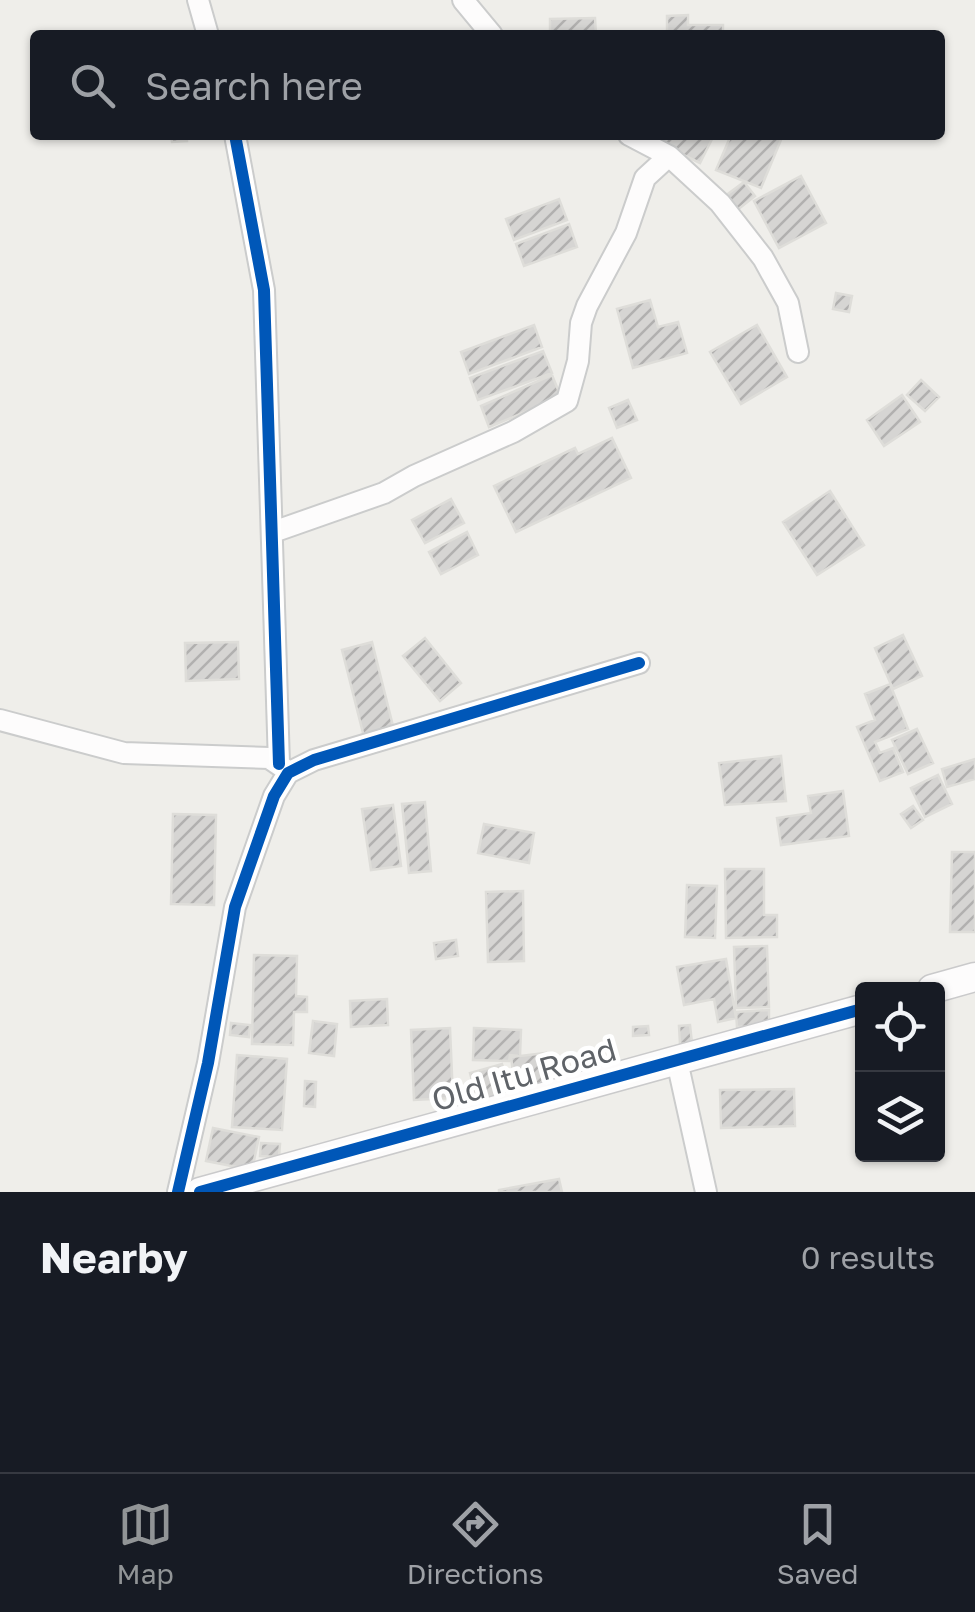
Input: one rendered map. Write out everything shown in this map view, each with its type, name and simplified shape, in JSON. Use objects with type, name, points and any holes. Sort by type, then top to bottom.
[{"type":"street","points":[[198,0],[207,30]]},
{"type":"street","points":[[464,0],[488,30]]},
{"type":"street","points":[[178,1192],[208,1063],[235,907],[284,769],[264,290],[236,140]]},
{"type":"street","points":[[639,140],[669,156],[720,203],[763,258],[788,303],[798,352]]},
{"type":"street","points":[[273,532],[384,493],[513,432],[567,401],[586,306],[626,234],[645,178],[669,156]]},
{"type":"street","points":[[284,769],[639,663]]},
{"type":"street","points":[[0,720],[124,754],[268,758],[284,769]]},
{"type":"street","points":[[945,986],[975,977]]},
{"type":"street","name":"Old Itu Road","points":[[200,1192],[250,1186],[855,1012]]},
{"type":"street","points":[[678,1061],[706,1192]]},
{"type":"building","points":[[688,15],[688,25],[723,25],[723,30],[667,30],[667,16]]},
{"type":"building","points":[[595,18],[596,30],[550,30],[550,19]]},
{"type":"building","points":[[652,140],[712,140],[700,163]]},
{"type":"building","points":[[729,140],[781,140],[761,188],[716,170]]},
{"type":"building","points":[[801,176],[826,223],[779,248],[754,201]]},
{"type":"building","points":[[744,182],[755,196],[736,211],[725,196]]},
{"type":"building","points":[[559,199],[567,220],[514,240],[506,219]]},
{"type":"building","points":[[569,224],[577,247],[524,266],[516,244]]},
{"type":"building","points":[[836,293],[852,296],[849,312],[833,309]]},
{"type":"building","points":[[650,300],[658,327],[678,322],[687,353],[633,368],[617,309]]},
{"type":"building","points":[[534,325],[542,347],[469,374],[461,352]]},
{"type":"building","points":[[757,325],[787,377],[741,404],[710,352]]},
{"type":"building","points":[[543,351],[552,373],[478,400],[470,378]]},
{"type":"building","points":[[552,375],[561,397],[489,427],[481,406]]},
{"type":"building","points":[[921,380],[939,397],[925,411],[907,395]]},
{"type":"building","points":[[902,395],[920,422],[884,446],[867,420]]},
{"type":"building","points":[[628,400],[637,420],[617,428],[609,408]]},
{"type":"building","points":[[612,438],[631,478],[516,532],[494,486],[575,448],[578,454]]},
{"type":"building","points":[[830,491],[864,545],[817,575],[783,522]]},
{"type":"building","points":[[451,499],[464,523],[425,543],[412,520]]},
{"type":"building","points":[[467,532],[478,555],[441,574],[429,552]]},
{"type":"building","points":[[903,635],[922,676],[893,689],[875,648]]},
{"type":"building","points":[[425,638],[461,683],[440,701],[403,656]]},
{"type":"building","points":[[238,642],[239,679],[186,681],[185,643]]},
{"type":"building","points":[[372,642],[394,730],[364,737],[342,650]]},
{"type":"building","points":[[890,684],[908,729],[875,742],[880,753],[893,748],[903,772],[880,781],[857,727],[875,720],[865,694]]},
{"type":"building","points":[[917,729],[933,763],[908,774],[892,740]]},
{"type":"building","points":[[781,756],[786,801],[725,805],[719,763]]},
{"type":"building","points":[[975,759],[975,779],[947,787],[942,769]]},
{"type":"building","points":[[938,775],[952,804],[925,817],[911,788]]},
{"type":"building","points":[[843,791],[849,836],[781,845],[777,818],[811,813],[808,796]]},
{"type":"building","points":[[425,802],[431,871],[409,873],[402,804]]},
{"type":"building","points":[[393,805],[401,866],[371,870],[362,809]]},
{"type":"building","points":[[913,806],[923,820],[911,828],[901,814]]},
{"type":"building","points":[[173,814],[216,815],[214,905],[171,904]]},
{"type":"building","points":[[484,824],[534,833],[529,863],[478,853]]},
{"type":"building","points":[[952,852],[975,852],[975,932],[950,932]]},
{"type":"building","points":[[725,869],[764,869],[764,915],[777,915],[777,937],[726,938]]},
{"type":"building","points":[[687,885],[717,886],[715,938],[685,937]]},
{"type":"building","points":[[523,891],[524,961],[488,962],[486,892]]},
{"type":"building","points":[[456,940],[458,956],[436,959],[434,943]]},
{"type":"building","points":[[767,946],[769,1007],[736,1008],[734,947]]},
{"type":"building","points":[[254,955],[297,956],[296,996],[307,997],[307,1012],[294,1012],[293,1045],[252,1044]]},
{"type":"building","points":[[726,959],[736,1018],[718,1022],[714,999],[684,1005],[677,967]]},
{"type":"building","points":[[387,999],[388,1025],[351,1027],[350,1001]]},
{"type":"building","points":[[769,1010],[769,1026],[737,1027],[736,1012]]},
{"type":"building","points":[[313,1021],[337,1024],[334,1056],[309,1053]]},
{"type":"building","points":[[231,1023],[250,1025],[249,1037],[230,1035]]},
{"type":"building","points":[[690,1025],[692,1043],[680,1044],[679,1026]]},
{"type":"building","points":[[648,1026],[649,1035],[633,1036],[633,1027]]},
{"type":"building","points":[[450,1028],[453,1098],[414,1100],[411,1030]]},
{"type":"building","points":[[474,1028],[521,1030],[520,1056],[510,1055],[509,1061],[473,1060]]},
{"type":"building","points":[[546,1053],[550,1090],[516,1094],[511,1057]]},
{"type":"building","points":[[237,1055],[287,1059],[282,1130],[232,1127]]},
{"type":"building","points":[[502,1064],[513,1100],[480,1109],[470,1073]]},
{"type":"building","points":[[305,1081],[316,1082],[315,1107],[304,1106]]},
{"type":"building","points":[[794,1089],[795,1126],[721,1128],[720,1090]]},
{"type":"building","points":[[213,1128],[259,1137],[252,1170],[206,1161]]},
{"type":"building","points":[[261,1143],[280,1144],[279,1157],[260,1156]]},
{"type":"building","points":[[559,1179],[562,1192],[499,1192],[499,1190]]},
{"type":"cycle path","points":[[236,140],[264,290],[279,764]]},
{"type":"cycle path","points":[[178,1192],[208,1063],[235,907],[274,796],[288,773],[314,760],[639,663]]},
{"type":"cycle path","points":[[200,1192],[855,1011]]}]
